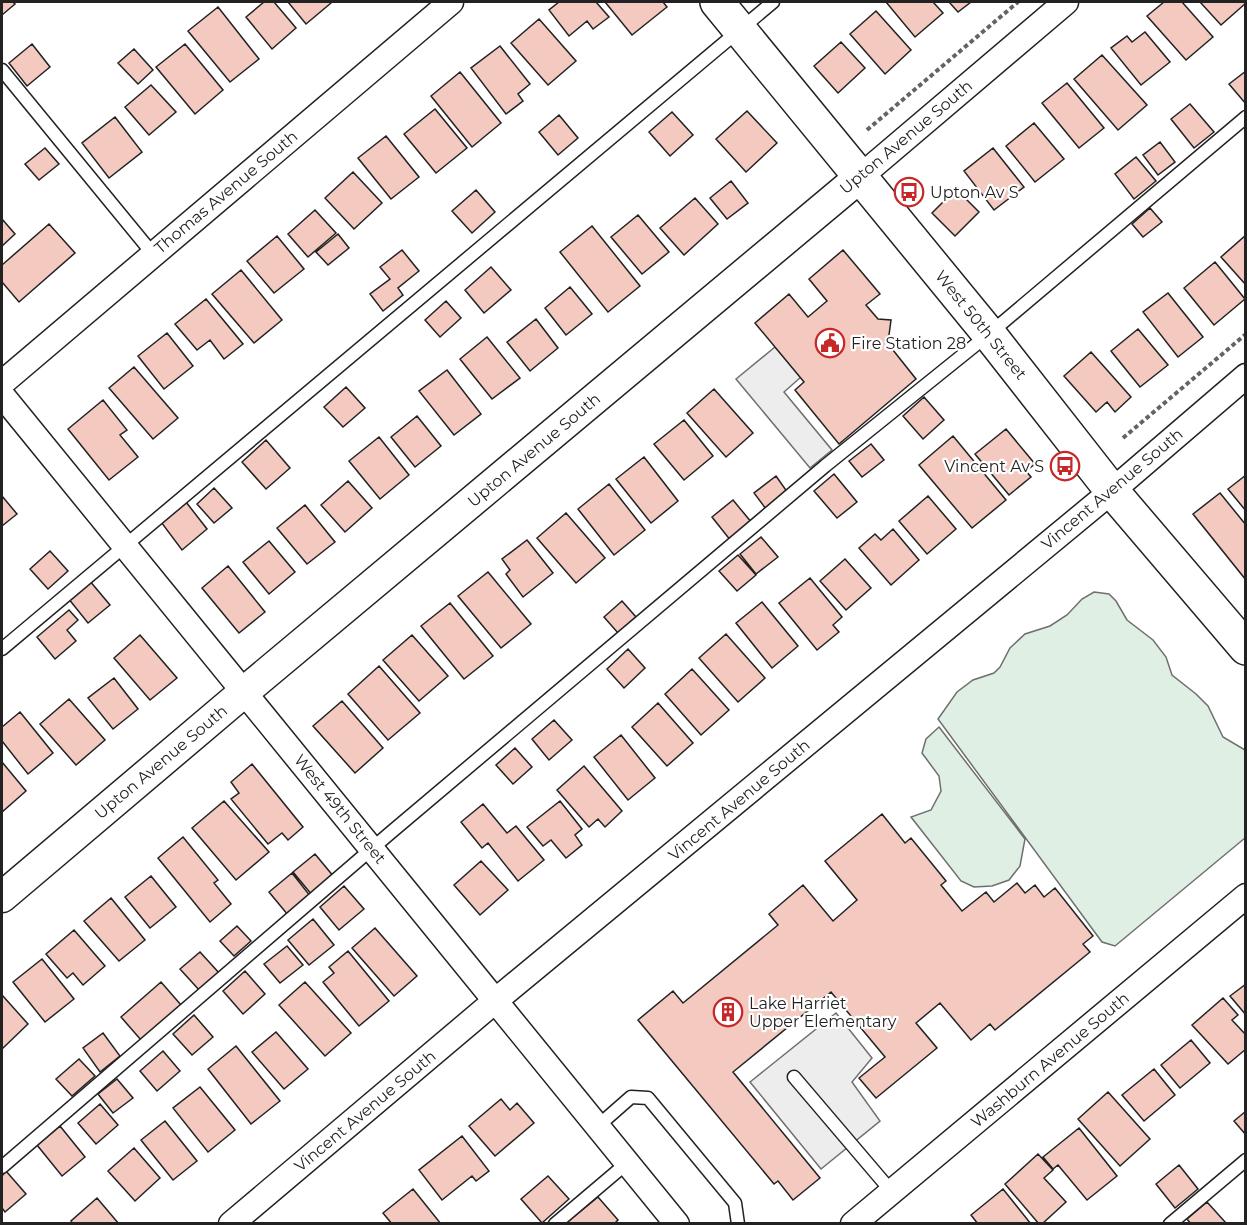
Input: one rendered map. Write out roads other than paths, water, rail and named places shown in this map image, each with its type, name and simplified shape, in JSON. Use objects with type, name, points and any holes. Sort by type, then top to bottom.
[{"type":"main road","name":"West 50th Street","points":[[717,2],[989,334],[1112,491],[1244,643]]},
{"type":"street","name":"Thomas Avenue South","points":[[2,383],[451,2]]},
{"type":"street","name":"Upton Avenue South","points":[[2,897],[1066,2]]},
{"type":"street","name":"Vincent Avenue South","points":[[231,1224],[495,1001],[1112,491],[1245,376]]},
{"type":"street","name":"West 49th Street","points":[[2,395],[677,1224]]},
{"type":"street","name":"Washburn Avenue South","points":[[853,1224],[1245,896]]},
{"type":"lane","points":[[2,649],[773,2]]},
{"type":"lane","points":[[2,70],[153,254]]},
{"type":"lane","points":[[2,1167],[372,849],[825,466],[989,334],[1245,117]]},
{"type":"lane","points":[[794,1077],[892,1192]]},
{"type":"lane","points":[[598,1126],[631,1097],[648,1098],[735,1203],[738,1224]]},
{"type":"lane","points":[[1170,1224],[1245,1160]]},
{"type":"lane","points":[[555,1224],[627,1163]]},
{"type":"place","name":"Upton Av S","points":[[909,192]]},
{"type":"place","name":"Fire Station 28","points":[[830,343]]},
{"type":"place","name":"Vincent Av S","points":[[1065,466]]},
{"type":"place","name":"Lake Harriet Upper Elementary","points":[[728,1012]]}]
